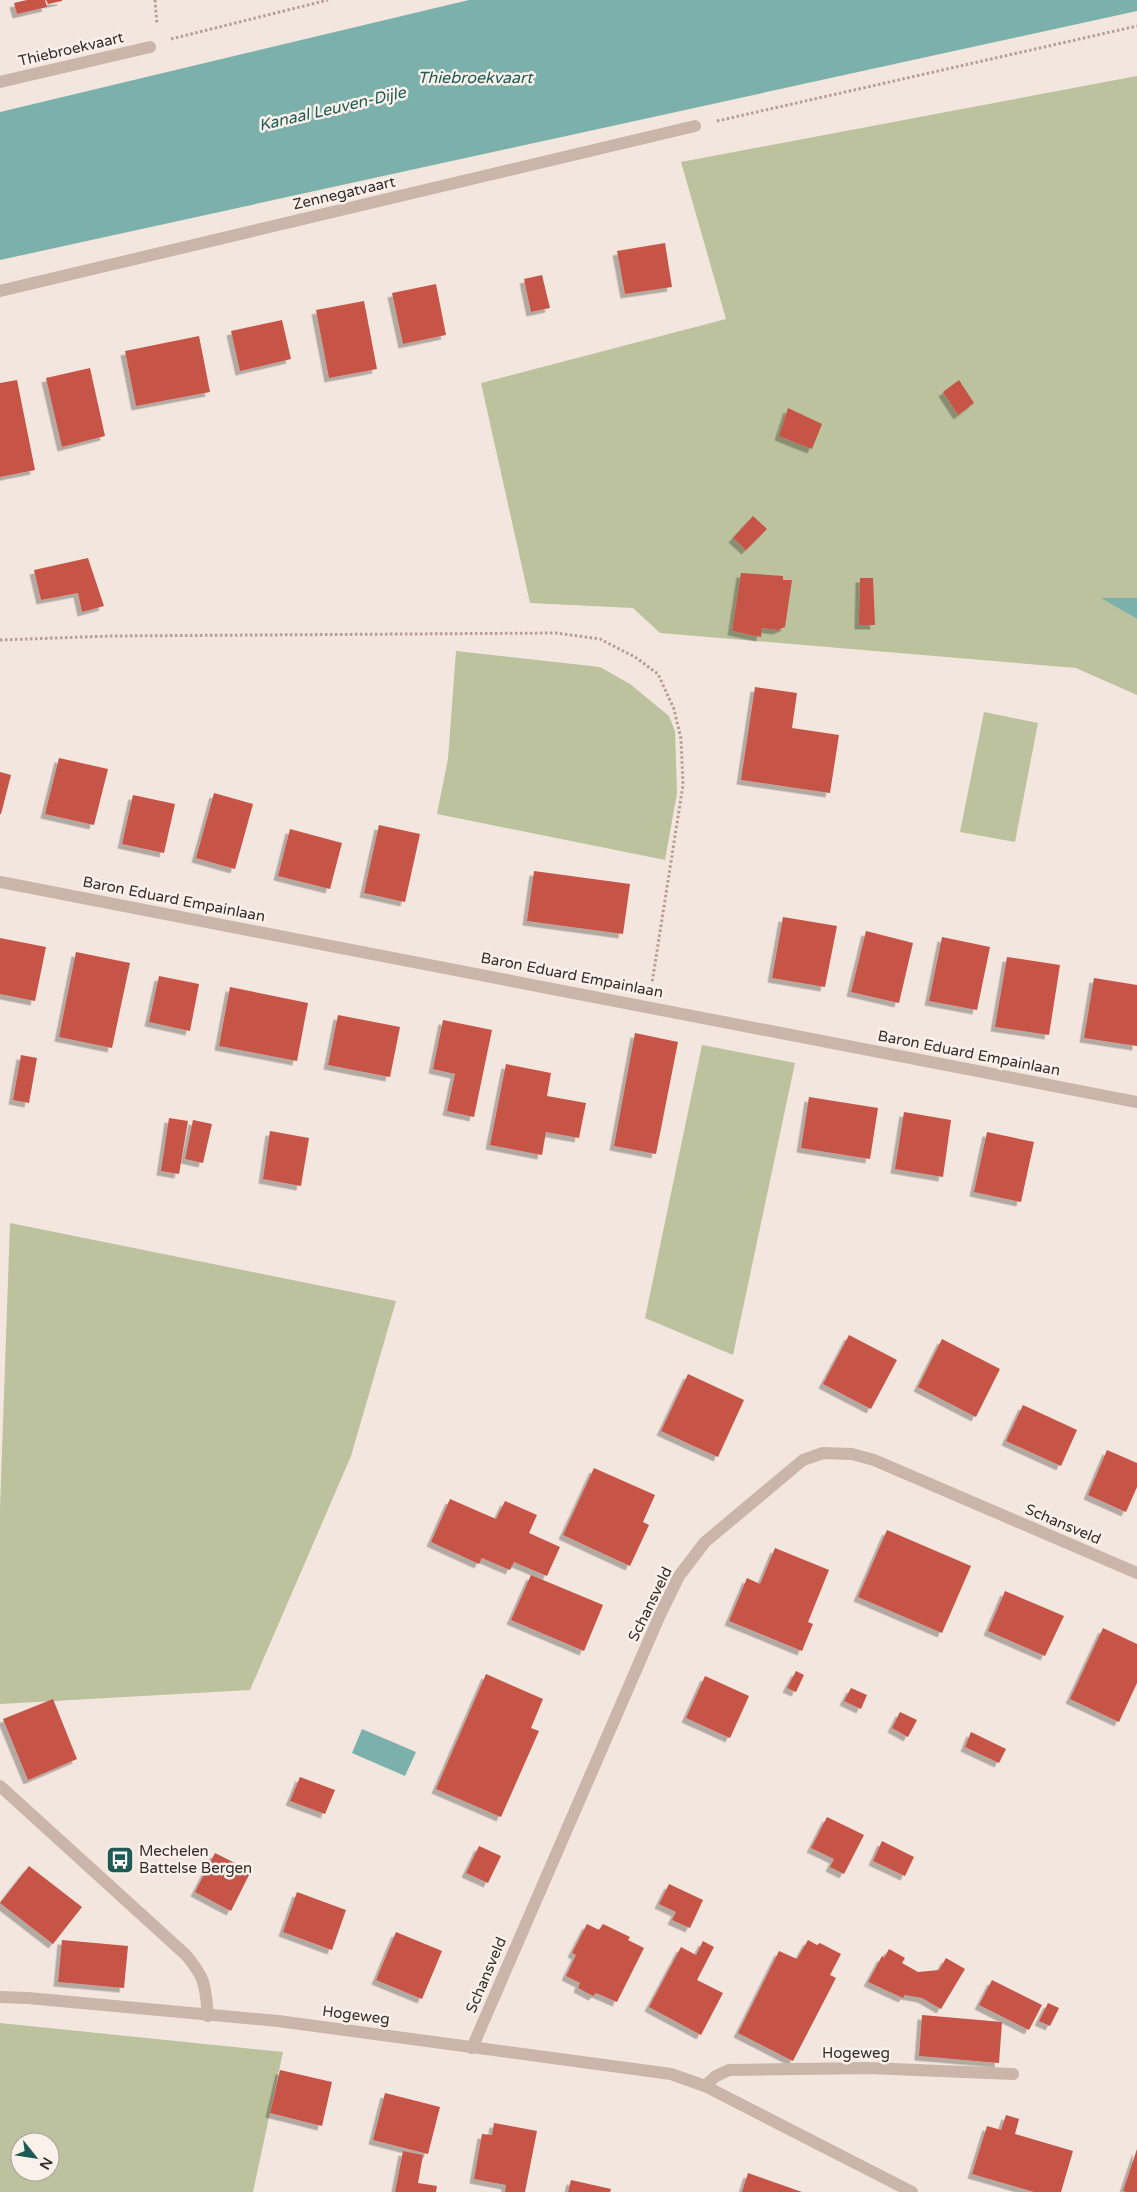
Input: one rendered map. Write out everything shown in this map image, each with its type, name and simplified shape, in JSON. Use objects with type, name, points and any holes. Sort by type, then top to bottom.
[{"type":"street","name":"Thiebroekvaart","points":[[0,82],[154,45]]},
{"type":"street","name":"Zennegatvaart","points":[[0,291],[695,126]]},
{"type":"street","name":"Baron Eduard Empainlaan","points":[[0,882],[1137,1102]]},
{"type":"street","name":"Schansveld","points":[[472,2048],[659,1617],[680,1576],[705,1542],[803,1460],[823,1453],[852,1454],[874,1460],[1137,1573]]},
{"type":"street","points":[[0,1786],[186,1955],[197,1968],[205,1982],[208,2016]]},
{"type":"street","name":"Hogeweg","points":[[0,1997],[278,2021],[671,2074],[706,2086],[912,2192]]},
{"type":"street","name":"Hogeweg","points":[[706,2086],[716,2076],[729,2070],[868,2068],[1013,2074]]},
{"type":"path","points":[[155,0],[154,45],[191,33],[328,0]]},
{"type":"path","points":[[695,126],[1137,26]]},
{"type":"path","points":[[0,640],[121,636],[556,633],[600,639],[635,657],[658,674],[674,708],[681,740],[683,785],[649,1007]]},
{"type":"green space","points":[[1137,76],[1137,598],[1102,598],[1137,619],[1137,695],[1076,668],[660,633],[633,608],[530,603],[481,383],[726,319],[681,162]]},
{"type":"green space","points":[[456,651],[600,667],[630,684],[669,716],[675,731],[677,793],[665,860],[437,814],[448,759]]},
{"type":"green space","points":[[984,712],[1038,723],[1015,842],[960,832]]},
{"type":"green space","points":[[702,1045],[795,1063],[733,1355],[645,1318]]},
{"type":"green space","points":[[10,1223],[396,1301],[351,1456],[250,1690],[0,1704],[0,1509]]},
{"type":"green space","points":[[0,2023],[283,2052],[253,2192],[0,2192]]},
{"type":"water","name":"Thiebroekvaart","points":[[469,0],[1137,0],[1137,11],[0,260],[0,112]]},
{"type":"water","points":[[1101,598],[1137,598],[1137,619]]},
{"type":"water","points":[[362,1729],[416,1752],[405,1776],[352,1753]]},
{"type":"building","points":[[27,0],[45,0],[47,7],[17,14],[14,3]]},
{"type":"building","points":[[46,0],[62,0],[62,1],[48,4]]},
{"type":"building","points":[[665,243],[672,287],[625,294],[617,251]]},
{"type":"building","points":[[542,275],[550,308],[531,312],[524,279]]},
{"type":"building","points":[[436,284],[446,335],[403,344],[392,293]]},
{"type":"building","points":[[364,301],[377,369],[329,378],[316,310]]},
{"type":"building","points":[[282,320],[291,359],[240,371],[231,331]]},
{"type":"building","points":[[199,336],[210,392],[136,406],[125,351]]},
{"type":"building","points":[[90,368],[105,436],[62,447],[46,378]]},
{"type":"building","points":[[17,380],[35,470],[0,477],[0,383]]},
{"type":"building","points":[[959,380],[974,403],[958,415],[943,392]]},
{"type":"building","points":[[788,408],[822,424],[812,449],[779,436]]},
{"type":"building","points":[[753,516],[767,529],[746,550],[733,538]]},
{"type":"building","points":[[88,558],[104,606],[82,612],[78,593],[41,600],[34,570]]},
{"type":"building","points":[[741,573],[783,576],[783,580],[792,580],[785,627],[777,630],[762,628],[761,637],[732,631]]},
{"type":"building","points":[[860,578],[873,578],[875,625],[859,625]]},
{"type":"building","points":[[755,687],[797,693],[792,728],[839,735],[830,793],[741,780]]},
{"type":"building","points":[[59,758],[108,769],[94,825],[45,814]]},
{"type":"building","points":[[0,772],[11,775],[1,814],[0,814]]},
{"type":"building","points":[[214,793],[253,804],[235,869],[196,858]]},
{"type":"building","points":[[133,795],[175,804],[164,853],[122,844]]},
{"type":"building","points":[[379,825],[420,834],[405,902],[364,893]]},
{"type":"building","points":[[290,829],[342,843],[330,889],[278,876]]},
{"type":"building","points":[[534,871],[630,884],[623,934],[527,921]]},
{"type":"building","points":[[783,917],[837,926],[825,987],[772,978]]},
{"type":"building","points":[[866,931],[913,943],[899,1003],[851,992]]},
{"type":"building","points":[[942,937],[990,947],[977,1010],[929,1001]]},
{"type":"building","points":[[0,938],[46,947],[35,1001],[0,994]]},
{"type":"building","points":[[76,952],[130,963],[112,1048],[59,1037]]},
{"type":"building","points":[[1007,957],[1060,965],[1049,1035],[995,1027]]},
{"type":"building","points":[[159,976],[199,984],[190,1031],[149,1022]]},
{"type":"building","points":[[1094,978],[1137,985],[1137,1046],[1084,1038]]},
{"type":"building","points":[[230,987],[308,1003],[297,1061],[219,1046]]},
{"type":"building","points":[[338,1015],[400,1027],[390,1077],[328,1065]]},
{"type":"building","points":[[443,1020],[492,1030],[474,1117],[447,1111],[455,1074],[433,1069]]},
{"type":"building","points":[[635,1033],[678,1042],[656,1154],[614,1146]]},
{"type":"building","points":[[21,1055],[37,1058],[29,1103],[13,1100]]},
{"type":"building","points":[[506,1064],[551,1073],[547,1096],[586,1103],[579,1138],[546,1132],[542,1155],[490,1145]]},
{"type":"building","points":[[809,1097],[878,1108],[870,1159],[801,1148]]},
{"type":"building","points":[[904,1112],[951,1120],[943,1177],[895,1169]]},
{"type":"building","points":[[169,1118],[188,1121],[179,1174],[161,1171]]},
{"type":"building","points":[[193,1120],[212,1124],[203,1163],[185,1159]]},
{"type":"building","points":[[270,1131],[309,1138],[301,1186],[263,1179]]},
{"type":"building","points":[[987,1132],[1034,1142],[1021,1202],[974,1192]]},
{"type":"building","points":[[849,1335],[897,1360],[871,1409],[823,1384]]},
{"type":"building","points":[[942,1339],[1000,1369],[976,1417],[918,1387]]},
{"type":"building","points":[[688,1374],[744,1400],[718,1457],[661,1431]]},
{"type":"building","points":[[1023,1405],[1077,1430],[1061,1466],[1006,1441]]},
{"type":"building","points":[[1107,1450],[1137,1463],[1137,1487],[1126,1512],[1088,1495]]},
{"type":"building","points":[[594,1468],[655,1495],[643,1522],[649,1525],[630,1566],[563,1535]]},
{"type":"building","points":[[450,1499],[496,1519],[505,1501],[537,1515],[529,1533],[560,1547],[547,1576],[514,1562],[510,1570],[482,1558],[479,1564],[431,1542]]},
{"type":"building","points":[[887,1530],[971,1566],[942,1633],[858,1597]]},
{"type":"building","points":[[775,1548],[829,1570],[808,1622],[813,1624],[802,1651],[729,1621],[747,1578],[760,1584]]},
{"type":"building","points":[[531,1575],[603,1605],[584,1651],[511,1620]]},
{"type":"building","points":[[1005,1591],[1064,1616],[1045,1656],[988,1631]]},
{"type":"building","points":[[1103,1628],[1137,1644],[1137,1683],[1119,1722],[1070,1699]]},
{"type":"building","points":[[796,1671],[804,1675],[796,1692],[787,1688]]},
{"type":"building","points":[[486,1674],[543,1699],[531,1728],[539,1731],[501,1817],[436,1789]]},
{"type":"building","points":[[705,1676],[749,1696],[730,1738],[686,1718]]},
{"type":"building","points":[[851,1688],[867,1695],[861,1709],[844,1701]]},
{"type":"building","points":[[53,1699],[77,1759],[28,1780],[3,1719]]},
{"type":"building","points":[[900,1712],[917,1720],[908,1737],[892,1728]]},
{"type":"building","points":[[971,1732],[1006,1749],[999,1763],[965,1747]]},
{"type":"building","points":[[300,1777],[335,1790],[325,1814],[290,1801]]},
{"type":"building","points":[[827,1817],[864,1835],[844,1874],[830,1867],[834,1859],[811,1848]]},
{"type":"building","points":[[882,1841],[914,1857],[905,1876],[873,1861]]},
{"type":"building","points":[[479,1846],[501,1856],[488,1883],[466,1873]]},
{"type":"building","points":[[215,1853],[251,1871],[231,1911],[195,1892]]},
{"type":"building","points":[[29,1866],[82,1907],[53,1944],[0,1903]]},
{"type":"building","points":[[669,1884],[703,1900],[690,1928],[672,1920],[676,1912],[659,1904]]},
{"type":"building","points":[[297,1892],[346,1910],[332,1950],[283,1932]]},
{"type":"building","points":[[587,1924],[599,1930],[603,1924],[630,1937],[628,1940],[644,1948],[617,2002],[596,1993],[593,1996],[578,1988],[580,1983],[566,1976],[576,1955],[572,1953]]},
{"type":"building","points":[[396,1932],[442,1951],[422,1999],[376,1980]]},
{"type":"building","points":[[62,1940],[128,1946],[124,1988],[58,1982]]},
{"type":"building","points":[[808,1940],[817,1945],[820,1943],[841,1954],[830,1975],[836,1978],[793,2061],[738,2033],[779,1951],[797,1959]]},
{"type":"building","points":[[703,1941],[714,1947],[697,1980],[723,1993],[701,2035],[649,2007],[681,1947],[696,1955]]},
{"type":"building","points":[[889,1949],[905,1958],[902,1963],[918,1972],[939,1970],[946,1958],[965,1969],[941,2009],[922,1998],[905,1995],[903,1998],[868,1982],[882,1956],[884,1958]]},
{"type":"building","points":[[992,1980],[1042,2005],[1029,2030],[979,2005]]},
{"type":"building","points":[[1048,2003],[1059,2008],[1050,2026],[1039,2021]]},
{"type":"building","points":[[922,2015],[1002,2022],[999,2063],[919,2056]]},
{"type":"building","points":[[280,2070],[332,2082],[322,2126],[270,2113]]},
{"type":"building","points":[[385,2093],[440,2107],[428,2154],[373,2140]]},
{"type":"building","points":[[1006,2115],[1019,2119],[1015,2134],[1073,2151],[1061,2192],[1034,2192],[972,2174],[987,2126],[1001,2130]]},
{"type":"building","points":[[494,2123],[537,2131],[525,2192],[505,2192],[506,2185],[474,2179],[482,2134],[492,2135]]},
{"type":"building","points":[[1137,2149],[1137,2192],[1123,2191]]},
{"type":"building","points":[[403,2151],[423,2155],[418,2183],[437,2186],[436,2192],[395,2192]]},
{"type":"building","points":[[748,2173],[802,2192],[742,2192]]},
{"type":"building","points":[[571,2180],[611,2189],[610,2192],[568,2192]]},
{"type":"place","name":"Mechelen Battelse Bergen","points":[[120,1860]]},
{"type":"water label","name":"Kanaal Leuven-Dijle","points":[[332,108]]}]
